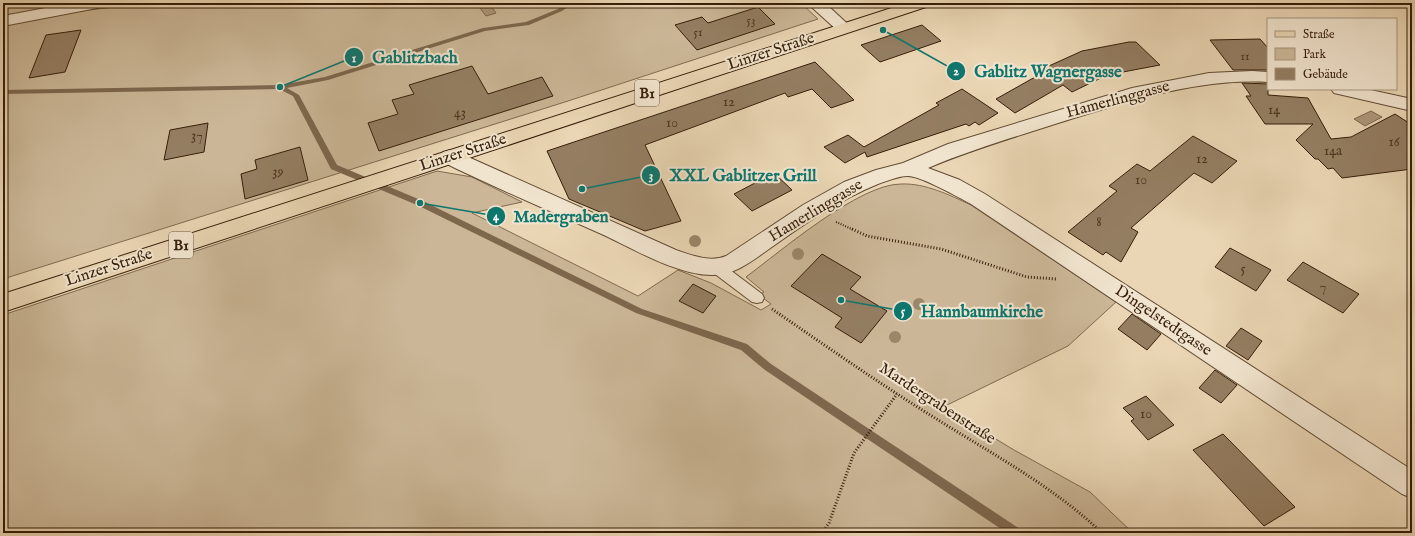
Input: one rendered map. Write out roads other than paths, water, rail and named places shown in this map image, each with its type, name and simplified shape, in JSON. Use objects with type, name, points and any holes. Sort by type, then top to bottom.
[{"type":"main road","name":"Linzer Straße","points":[[3,303],[923,3]]},
{"type":"street","points":[[3,21],[97,3]]},
{"type":"street","points":[[815,3],[844,28]]},
{"type":"street","name":"Hamerlinggasse","points":[[450,157],[498,180],[687,263],[716,267],[727,266],[810,210],[850,187],[883,174],[908,169],[954,149],[1132,94],[1209,79],[1240,76],[1267,77]]},
{"type":"street","points":[[1344,90],[1412,105]]},
{"type":"street","name":"Dingelstedtgasse","points":[[908,169],[932,175],[954,185],[978,199],[1412,485]]},
{"type":"lane","points":[[716,267],[757,298]]},
{"type":"waterway","points":[[280,87],[326,79],[485,29],[527,24],[560,10],[571,3]]},
{"type":"waterway","points":[[3,92],[280,87]]},
{"type":"waterway","points":[[280,87],[296,95],[334,167],[420,203],[639,311],[744,347],[768,367],[1016,533]]},
{"type":"place","name":"Gablitz Wagnergasse","points":[[883,30]]},
{"type":"place","name":"Gablitzbach","points":[[280,87]]},
{"type":"place","name":"XXL Gablitzer Grill","points":[[582,189]]},
{"type":"place","name":"Madergraben","points":[[420,203]]},
{"type":"place","name":"Hannbaumkirche","points":[[841,300]]}]
